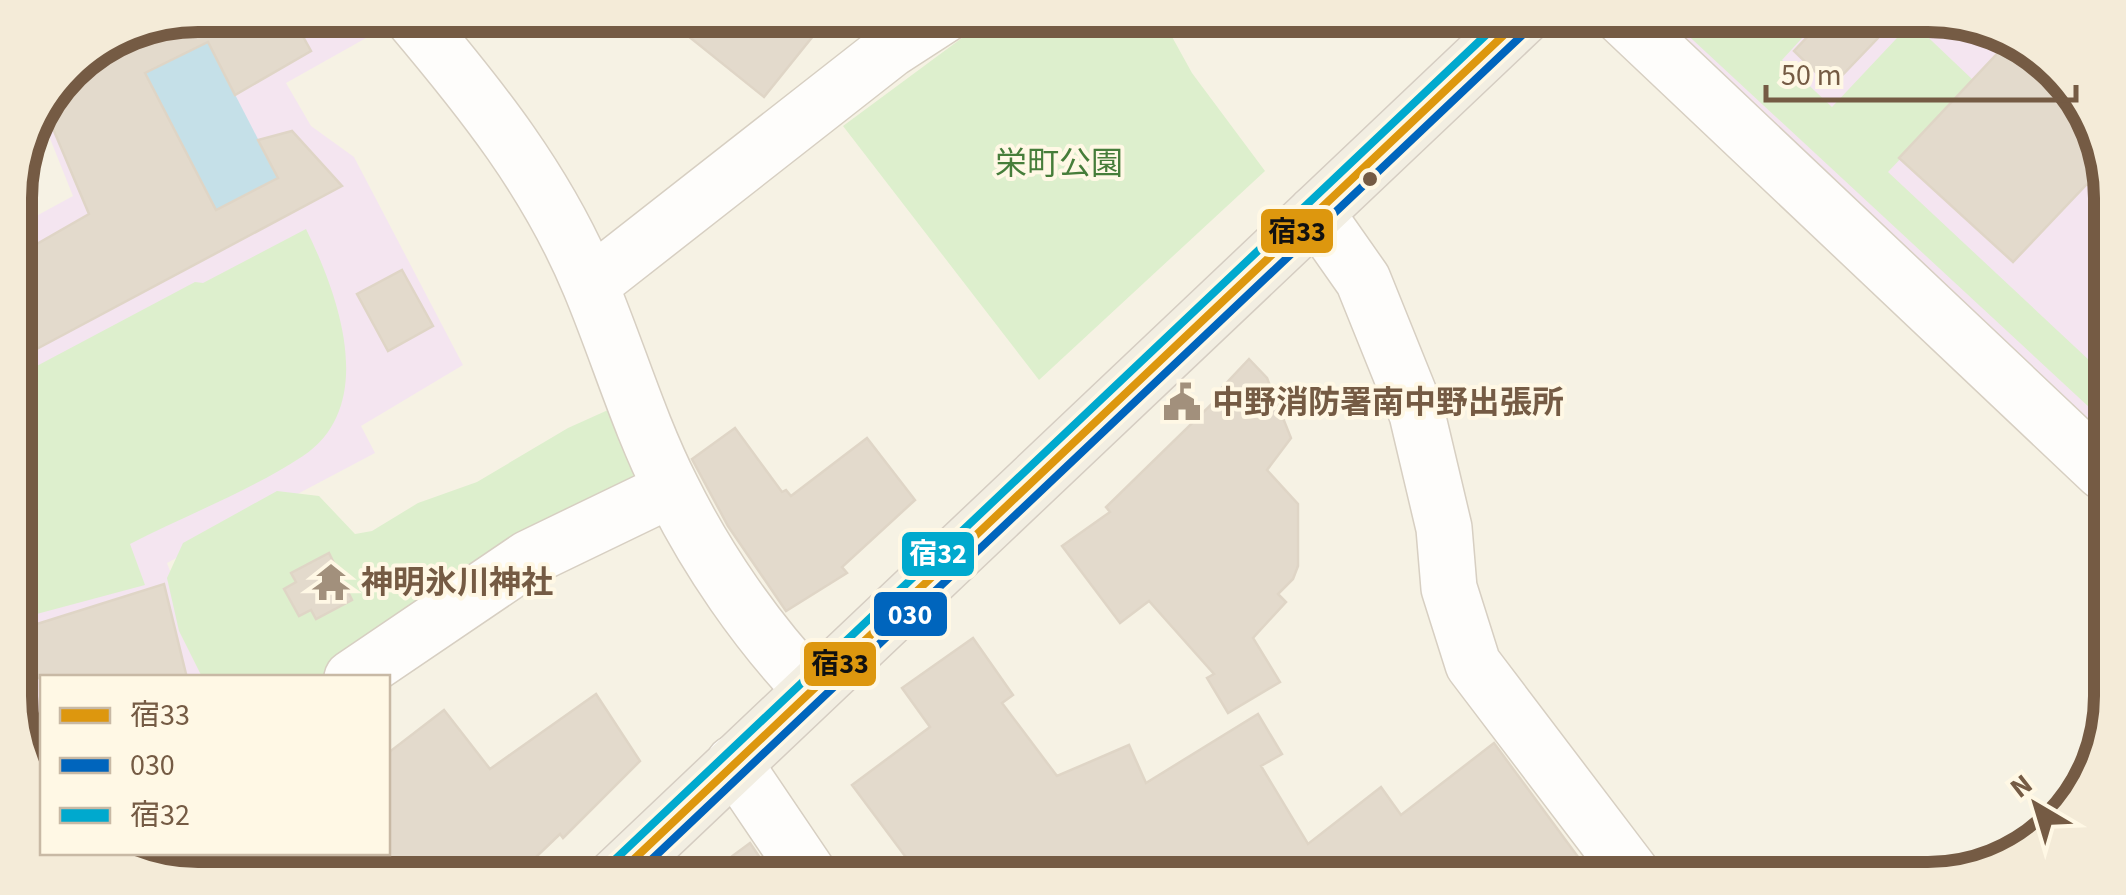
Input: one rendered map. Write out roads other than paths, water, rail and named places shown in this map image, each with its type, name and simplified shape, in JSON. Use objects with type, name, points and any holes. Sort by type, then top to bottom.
[{"type":"main road","points":[[631,862],[810,688],[1507,32]]},
{"type":"street","points":[[424,32],[500,122],[590,285],[672,489],[767,642],[810,688]]},
{"type":"street","points":[[590,285],[918,32]]},
{"type":"street","points":[[1638,32],[2094,463]]},
{"type":"street","points":[[1316,213],[1363,280],[1417,414],[1444,528],[1449,588],[1473,664],[1624,862]]},
{"type":"street","points":[[356,675],[530,558],[672,489]]},
{"type":"street","points":[[734,763],[801,862]]},
{"type":"water","points":[[208,42],[278,178],[216,210],[145,73]]},
{"type":"place","name":"中野消防署南中野出張所","points":[[1182,402]]},
{"type":"place","name":"神明氷川神社","points":[[331,582]]},
{"type":"park label","name":"栄町公園","points":[[1059,163]]}]
